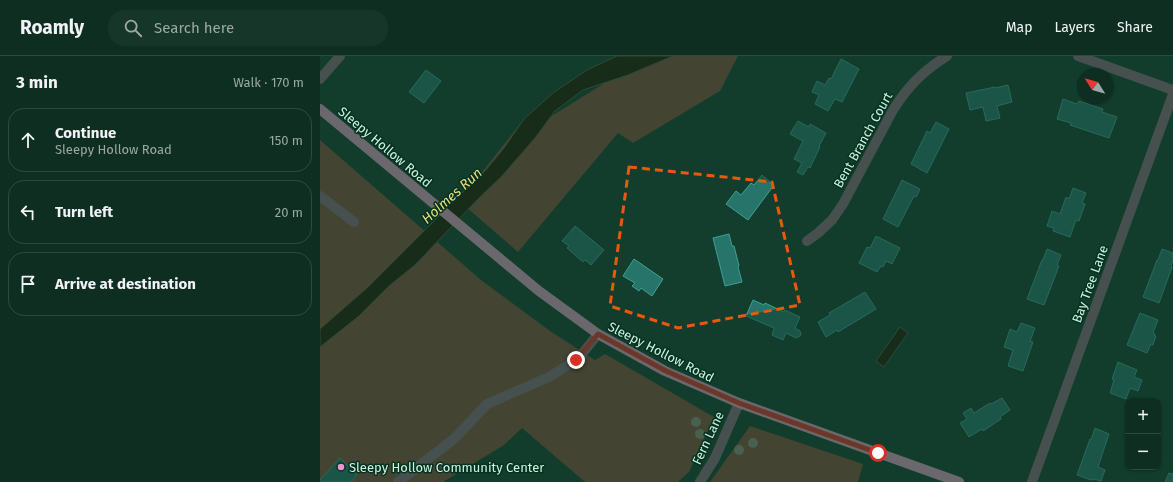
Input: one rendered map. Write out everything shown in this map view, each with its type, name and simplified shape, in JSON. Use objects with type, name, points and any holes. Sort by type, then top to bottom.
[{"type":"main road","name":"Sleepy Hollow Road","points":[[320,109],[539,291],[598,334],[666,371],[739,403],[959,482]]},
{"type":"street","points":[[320,79],[340,56]]},
{"type":"street","name":"Bent Branch Court","points":[[807,241],[832,220],[843,204],[902,96],[915,80],[930,67],[947,56]]},
{"type":"street","points":[[1078,56],[1173,90]]},
{"type":"street","name":"Bay Tree Lane","points":[[1032,482],[1173,94]]},
{"type":"street","points":[[320,196],[354,222]]},
{"type":"street","points":[[398,482],[454,439],[487,404],[549,377],[576,360],[598,334]]},
{"type":"street","name":"Fern Lane","points":[[700,482],[715,458],[739,403]]},
{"type":"highlighted area","points":[[629,167],[772,182],[800,305],[678,328],[610,306]]},
{"type":"shaded area","points":[[617,56],[673,56],[628,75],[583,90],[555,111],[535,138],[502,176],[415,265],[389,286],[359,316],[320,347],[320,329],[367,288],[485,171],[504,148],[524,119],[553,93],[587,70]]},
{"type":"shaded area","points":[[648,56],[738,56],[720,91],[633,143],[618,133],[518,252],[459,201],[524,119],[534,127]]},
{"type":"shaded area","points":[[320,140],[481,280],[550,331],[595,360],[605,354],[714,417],[689,472],[678,482],[585,482],[522,428],[504,445],[443,482],[320,482]]},
{"type":"shaded area","points":[[900,327],[908,333],[884,367],[876,361]]},
{"type":"shaded area","points":[[750,426],[863,464],[858,482],[710,482]]},
{"type":"building","points":[[841,59],[859,69],[842,102],[835,99],[828,111],[815,104],[819,95],[812,92],[817,81],[825,85],[829,78],[831,79]]},
{"type":"building","points":[[426,70],[441,81],[424,103],[409,92]]},
{"type":"building","points":[[1008,85],[1012,102],[997,106],[1000,118],[986,121],[983,107],[970,110],[966,93]]},
{"type":"building","points":[[1063,99],[1077,104],[1088,104],[1103,109],[1102,112],[1117,117],[1109,138],[1057,119]]},
{"type":"building","points":[[798,121],[809,127],[810,124],[826,133],[810,168],[808,167],[803,175],[797,172],[802,163],[794,159],[803,141],[790,134]]},
{"type":"building","points":[[936,122],[949,129],[927,173],[911,164],[927,131],[930,133]]},
{"type":"building","points":[[762,175],[774,185],[748,220],[726,204],[736,191],[741,195],[751,183],[754,185]]},
{"type":"building","points":[[902,180],[920,189],[916,197],[914,196],[898,227],[883,219]]},
{"type":"building","points":[[1073,188],[1086,193],[1082,203],[1085,204],[1079,221],[1076,220],[1070,237],[1053,231],[1054,228],[1047,226],[1052,211],[1060,214],[1066,197],[1069,199]]},
{"type":"building","points":[[575,226],[604,250],[591,265],[585,260],[583,262],[567,248],[569,246],[562,241]]},
{"type":"building","points":[[729,234],[732,246],[734,246],[742,282],[725,286],[713,238]]},
{"type":"building","points":[[876,236],[900,248],[892,264],[886,261],[883,267],[881,266],[877,272],[859,263],[867,247],[870,248]]},
{"type":"building","points":[[1047,249],[1061,255],[1057,265],[1059,266],[1044,305],[1027,299]]},
{"type":"building","points":[[1162,249],[1173,253],[1173,260],[1172,267],[1159,303],[1143,297]]},
{"type":"building","points":[[634,259],[663,279],[652,296],[641,288],[639,291],[632,286],[635,283],[623,276]]},
{"type":"building","points":[[865,292],[876,309],[838,332],[837,330],[826,337],[818,322],[830,315],[829,313]]},
{"type":"building","points":[[753,300],[764,305],[765,303],[784,312],[785,310],[800,317],[795,328],[800,331],[800,336],[796,338],[786,333],[783,340],[772,335],[774,328],[746,316]]},
{"type":"building","points":[[1140,313],[1158,320],[1153,333],[1156,336],[1153,345],[1151,344],[1147,353],[1127,345]]},
{"type":"building","points":[[1021,323],[1035,328],[1030,341],[1033,342],[1023,371],[1008,366],[1013,350],[1004,347],[1010,329],[1017,332]]},
{"type":"building","points":[[1118,362],[1137,370],[1134,377],[1142,380],[1138,391],[1130,388],[1125,399],[1110,393],[1114,380],[1112,379]]},
{"type":"building","points":[[1002,398],[1010,410],[1000,417],[1001,419],[983,431],[982,429],[969,437],[960,423],[967,419],[963,413],[971,408],[974,413],[990,403],[991,404]]},
{"type":"building","points":[[1095,428],[1109,434],[1098,467],[1105,470],[1101,481],[1094,479],[1091,480],[1077,475]]},
{"type":"building","name":"Sleepy Hollow Community Center","points":[[340,458],[357,475],[351,482],[320,482],[320,480]]},
{"type":"building","points":[[1169,473],[1173,474],[1173,482],[1165,482]]},
{"type":"place","name":"Sleepy Hollow Community Center","points":[[341,467]]},
{"type":"route","points":[[576,360],[581,356],[598,334],[629,353],[739,403],[878,453]]},
{"type":"water label","name":"Holmes Run","points":[[452,196]]}]
